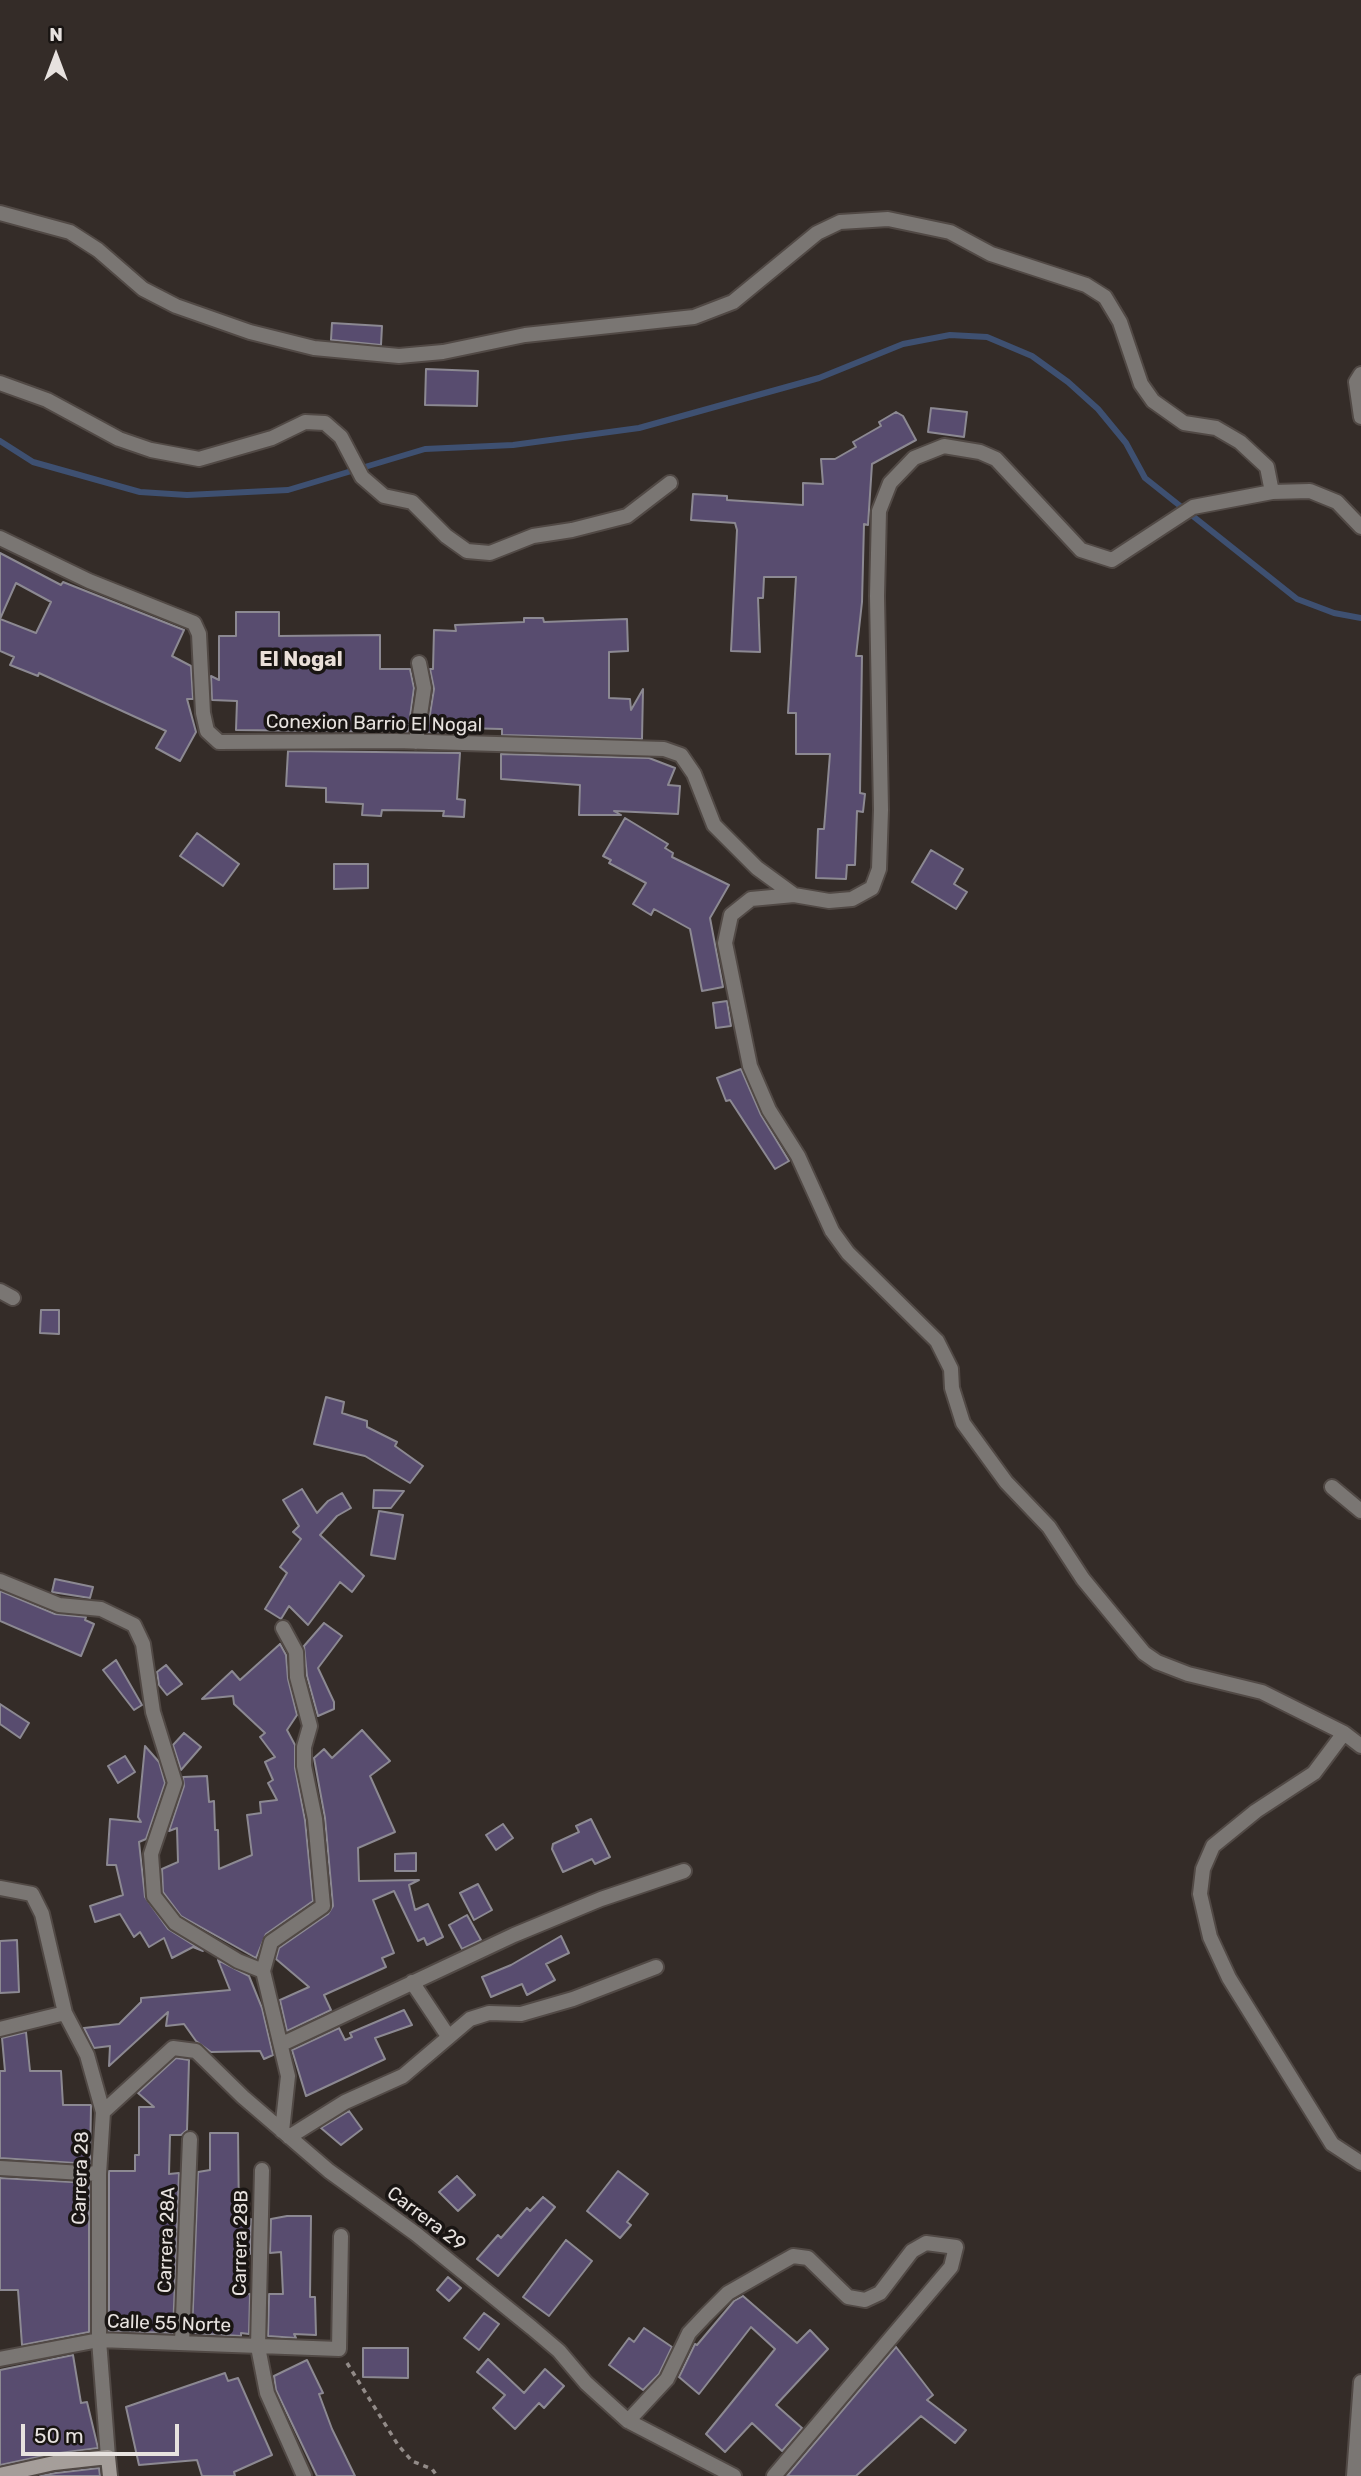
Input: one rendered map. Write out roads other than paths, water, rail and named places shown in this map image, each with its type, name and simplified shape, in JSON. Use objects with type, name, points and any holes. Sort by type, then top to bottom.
[{"type":"street","points":[[0,214],[69,232],[98,250],[143,289],[176,306],[250,332],[314,348],[399,356],[443,352],[525,335],[694,317],[733,302],[817,233],[840,222],[888,219],[950,232],[991,254],[1086,285],[1105,298],[1120,322],[1141,384],[1153,401],[1184,423],[1216,428],[1240,442],[1267,467],[1272,492]]},
{"type":"street","points":[[1361,374],[1356,382],[1361,416]]},
{"type":"street","points":[[0,383],[47,400],[119,439],[151,450],[199,459],[272,438],[305,422],[325,423],[341,437],[362,477],[384,496],[412,502],[446,536],[467,551],[490,552],[533,536],[572,530],[626,516],[670,483]]},
{"type":"street","points":[[1361,527],[1337,502],[1310,491],[1272,492],[1193,507],[1112,560],[1081,550],[996,459],[980,452],[944,446],[914,458],[890,483],[878,511],[881,796],[879,869],[872,888],[852,899],[829,901],[794,895],[751,899],[731,915],[726,943],[750,1066],[769,1110],[798,1156],[832,1231],[848,1253],[937,1341],[951,1369],[952,1388],[963,1423],[1006,1482],[1049,1527],[1083,1579],[1144,1653],[1157,1662],[1188,1674],[1262,1692],[1344,1733],[1361,1746]]},
{"type":"street","name":"Conexion Barrio El Nogal","points":[[0,538],[89,581],[194,623],[199,634],[203,713],[207,731],[219,742],[637,746],[681,755],[694,774],[714,825],[757,868],[794,895]]},
{"type":"street","points":[[416,742],[424,688],[419,663]]},
{"type":"street","points":[[1332,1487],[1361,1511]]},
{"type":"street","points":[[0,1581],[60,1605],[101,1609],[134,1625],[147,1662],[153,1712],[174,1774],[174,1791],[151,1854],[155,1896],[175,1923],[238,1961],[263,1971]]},
{"type":"street","points":[[284,1628],[296,1651],[297,1677],[310,1726],[304,1747],[304,1766],[317,1831],[323,1906],[271,1942],[263,1971],[288,2076],[285,2134]]},
{"type":"street","points":[[1344,1733],[1314,1773],[1256,1811],[1213,1846],[1203,1869],[1200,1894],[1210,1937],[1229,1978],[1332,2144],[1361,2164]]},
{"type":"street","points":[[282,2044],[514,1935],[601,1899],[684,1871]]},
{"type":"street","name":"Carrera 28","points":[[0,1888],[32,1894],[42,1914],[65,2013],[87,2055],[103,2112],[99,2174],[99,2340],[110,2476]]},
{"type":"street","points":[[285,2134],[402,2076],[470,2019],[489,2013],[521,2014],[573,1999],[656,1967]]},
{"type":"street","points":[[412,1982],[448,2036]]},
{"type":"street","points":[[0,2029],[65,2013]]},
{"type":"street","name":"Carrera 29","points":[[103,2112],[173,2048],[196,2051],[285,2134],[559,2351],[586,2384],[628,2421],[734,2476]]},
{"type":"street","name":"Carrera 28A","points":[[182,2343],[190,2139]]},
{"type":"street","points":[[0,2168],[99,2174]]},
{"type":"street","name":"Carrera 28B","points":[[262,2170],[258,2347],[267,2393],[304,2476]]},
{"type":"street","name":"Calle 55 Norte","points":[[0,2359],[99,2340],[339,2348],[341,2236]]},
{"type":"street","points":[[628,2421],[667,2379],[690,2333],[706,2315],[728,2293],[777,2264],[793,2256],[808,2258],[848,2297],[865,2300],[880,2293],[912,2251],[926,2243],[956,2247],[951,2267],[774,2476]]},
{"type":"street","points":[[1354,2476],[1361,2382]]},
{"type":"street","points":[[0,2475],[54,2463],[108,2457]]},
{"type":"waterway","points":[[0,441],[33,462],[140,492],[187,495],[288,490],[425,449],[513,445],[639,428],[819,378],[903,344],[950,335],[987,337],[1032,356],[1068,382],[1098,409],[1126,443],[1145,478],[1297,599],[1334,613],[1361,618]]},
{"type":"district","name":"El Nogal","points":[[301,660]]}]
